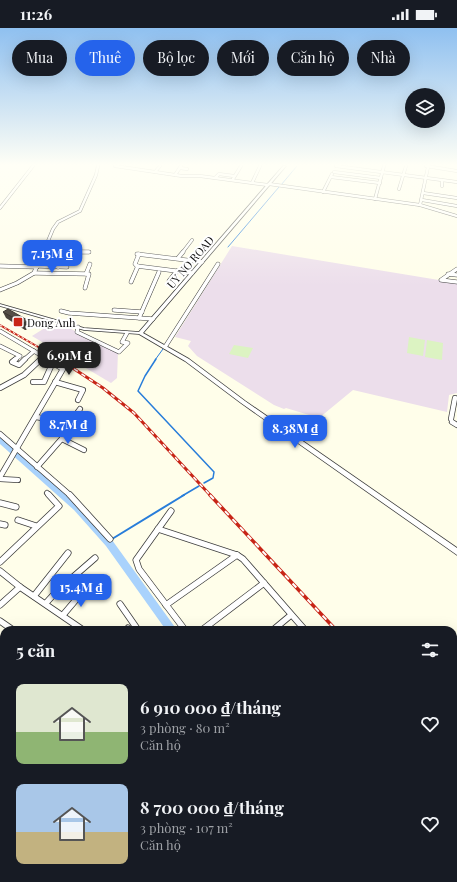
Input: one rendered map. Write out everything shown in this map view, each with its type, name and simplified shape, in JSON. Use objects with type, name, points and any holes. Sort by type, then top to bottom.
[{"type":"street","points":[[0,290],[18,283],[34,273],[53,229],[58,222],[80,211],[82,206]]},
{"type":"street","name":"UY NO ROAD","points":[[140,333],[251,206]]},
{"type":"street","points":[[423,206],[456,214]]},
{"type":"street","points":[[178,258],[192,240]]},
{"type":"street","points":[[44,251],[89,252]]},
{"type":"street","points":[[58,267],[65,251]]},
{"type":"street","points":[[138,266],[135,264],[138,254],[202,262]]},
{"type":"street","points":[[86,274],[90,264]]},
{"type":"street","points":[[164,347],[218,264]]},
{"type":"street","points":[[0,266],[67,267]]},
{"type":"street","points":[[138,266],[192,274]]},
{"type":"street","points":[[131,282],[138,266]]},
{"type":"street","points":[[457,269],[441,280],[457,282]]},
{"type":"street","points":[[169,281],[177,271]]},
{"type":"street","points":[[139,318],[159,272]]},
{"type":"street","points":[[34,273],[86,274]]},
{"type":"street","points":[[85,288],[89,274],[86,274]]},
{"type":"street","points":[[448,274],[457,275]]},
{"type":"street","points":[[0,305],[78,327],[127,333],[140,333],[187,360],[243,402],[457,552]]},
{"type":"street","points":[[114,310],[142,312]]},
{"type":"street","points":[[61,311],[69,313],[153,319]]},
{"type":"street","points":[[78,327],[77,332],[119,352],[128,343],[122,342],[127,333]]},
{"type":"street","points":[[0,331],[44,356],[63,369],[17,449],[3,467],[0,478],[18,480]]},
{"type":"street","points":[[0,346],[20,356],[12,362],[19,365],[34,351]]},
{"type":"street","points":[[0,388],[11,384],[22,377],[44,356]]},
{"type":"street","points":[[44,382],[53,362]]},
{"type":"street","points":[[33,382],[44,382]]},
{"type":"street","points":[[44,382],[43,385],[54,384],[83,390],[78,400]]},
{"type":"street","points":[[456,398],[452,421],[457,425]]},
{"type":"street","points":[[38,467],[62,439],[70,423],[80,410]]},
{"type":"street","points":[[36,417],[70,423]]},
{"type":"street","points":[[0,434],[92,517],[110,539]]},
{"type":"street","points":[[62,439],[84,450]]},
{"type":"street","points":[[0,562],[36,526],[59,506],[47,493]]},
{"type":"street","points":[[0,503],[16,507]]},
{"type":"street","points":[[171,511],[136,560],[139,569],[182,626]]},
{"type":"street","points":[[18,520],[36,526]]},
{"type":"street","points":[[158,529],[237,555],[301,626]]},
{"type":"street","points":[[34,596],[68,553]]},
{"type":"street","points":[[166,605],[237,555]]},
{"type":"street","points":[[46,603],[57,591],[95,558]]},
{"type":"street","points":[[0,571],[20,587],[46,603],[75,626]]},
{"type":"street","points":[[207,626],[264,584]]},
{"type":"street","points":[[0,605],[20,587]]},
{"type":"street","points":[[63,616],[85,589]]},
{"type":"street","points":[[120,604],[135,626]]},
{"type":"street","points":[[278,626],[291,615]]},
{"type":"shaded area","points":[[232,246],[457,283],[457,393],[449,395],[447,412],[353,390],[319,418],[274,405],[197,356],[188,346],[191,341],[175,337]]},
{"type":"shaded area","points":[[48,326],[65,326],[118,352],[117,378],[111,383],[32,336]]},
{"type":"green space","points":[[409,337],[425,340],[423,356],[407,353]]},
{"type":"green space","points":[[427,340],[443,343],[442,360],[425,357]]},
{"type":"green space","points":[[234,345],[253,348],[248,358],[229,354]]},
{"type":"building","points":[[8,309],[29,321],[23,323],[3,312]]},
{"type":"waterway","points":[[228,247],[263,206]]},
{"type":"waterway","points":[[155,360],[163,349]]},
{"type":"waterway","points":[[156,359],[145,376],[138,391],[214,472],[213,478],[204,483]]},
{"type":"waterway","points":[[0,439],[77,507],[109,543],[169,626]]},
{"type":"waterway","points":[[182,496],[199,486]]},
{"type":"waterway","points":[[112,539],[184,495]]},
{"type":"railway","points":[[0,325],[61,360]]},
{"type":"railway","points":[[59,359],[103,388],[134,413],[211,496]]},
{"type":"railway","points":[[210,495],[332,626]]},
{"type":"place","name":"Dong Anh","points":[[18,322]]}]
